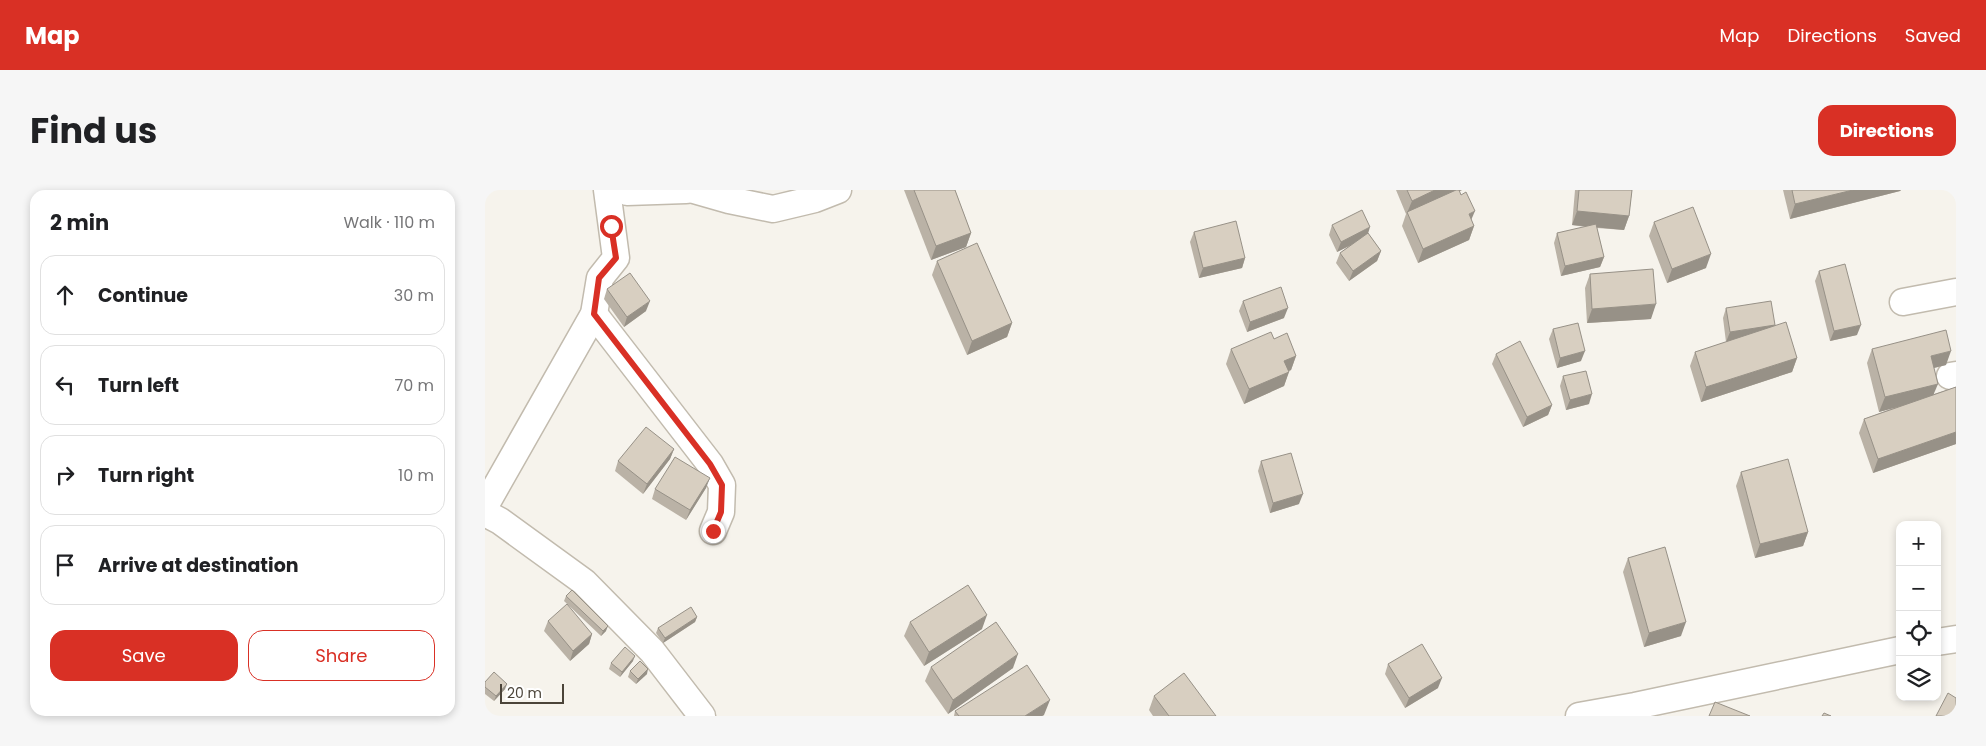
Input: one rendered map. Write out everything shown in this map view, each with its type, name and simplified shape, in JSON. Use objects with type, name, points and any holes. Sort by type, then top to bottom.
[{"type":"street","points":[[485,506],[594,314],[599,278],[616,258],[607,190]]},
{"type":"street","points":[[624,190],[627,192],[686,190]]},
{"type":"street","points":[[694,190],[729,200],[773,209],[815,199],[838,190]]},
{"type":"street","points":[[1903,302],[1956,292]]},
{"type":"street","points":[[594,314],[710,464],[722,485],[721,512],[713,531]]},
{"type":"street","points":[[485,512],[583,582],[652,651],[702,716]]},
{"type":"street","points":[[1941,641],[1956,639]]},
{"type":"street","points":[[1579,716],[1896,651]]},
{"type":"building","points":[[914,190],[955,190],[971,233],[936,246]]},
{"type":"building","points":[[1407,190],[1435,190],[1412,201]]},
{"type":"building","points":[[1459,190],[1461,195],[1466,192],[1475,211],[1469,214],[1474,226],[1423,249],[1407,212]]},
{"type":"building","points":[[1579,190],[1632,190],[1629,216],[1577,211]]},
{"type":"building","points":[[1792,190],[1853,190],[1795,204]]},
{"type":"building","points":[[1693,207],[1711,254],[1672,269],[1654,222]]},
{"type":"building","points":[[1362,210],[1370,227],[1341,242],[1332,225]]},
{"type":"building","points":[[1236,221],[1245,258],[1203,268],[1194,232]]},
{"type":"building","points":[[1596,224],[1604,257],[1565,266],[1557,233]]},
{"type":"building","points":[[1368,233],[1381,251],[1353,271],[1340,253]]},
{"type":"building","points":[[977,243],[1012,323],[972,341],[937,261]]},
{"type":"building","points":[[1845,264],[1861,325],[1834,331],[1819,271]]},
{"type":"building","points":[[1653,269],[1656,304],[1592,309],[1590,274]]},
{"type":"building","points":[[630,273],[650,301],[627,317],[607,289]]},
{"type":"building","points":[[1281,287],[1288,308],[1250,322],[1243,301]]},
{"type":"building","points":[[1771,301],[1775,325],[1730,332],[1726,308]]},
{"type":"building","points":[[1786,322],[1797,358],[1706,387],[1695,352]]},
{"type":"building","points":[[1578,323],[1585,351],[1560,358],[1553,329]]},
{"type":"building","points":[[1946,330],[1951,351],[1931,356],[1938,384],[1885,397],[1872,349]]},
{"type":"building","points":[[1271,332],[1274,339],[1287,333],[1296,356],[1284,361],[1289,372],[1249,389],[1231,349]]},
{"type":"building","points":[[1520,341],[1552,405],[1527,417],[1496,354]]},
{"type":"building","points":[[1586,371],[1592,394],[1570,400],[1563,376]]},
{"type":"building","points":[[1956,387],[1956,432],[1878,459],[1864,419]]},
{"type":"building","points":[[646,427],[674,449],[647,484],[618,461]]},
{"type":"building","points":[[1291,453],[1303,494],[1273,503],[1261,461]]},
{"type":"building","points":[[675,457],[710,478],[690,510],[655,489]]},
{"type":"building","points":[[1788,459],[1808,532],[1760,544],[1741,472]]},
{"type":"building","points":[[1665,547],[1686,622],[1649,633],[1628,558]]},
{"type":"building","points":[[968,585],[987,615],[929,652],[910,622]]},
{"type":"building","points":[[572,590],[608,626],[603,631],[566,596]]},
{"type":"building","points":[[567,604],[592,634],[573,651],[548,621]]},
{"type":"building","points":[[691,607],[697,617],[665,638],[658,628]]},
{"type":"building","points":[[996,622],[1018,654],[953,700],[931,667]]},
{"type":"building","points":[[1422,644],[1442,678],[1409,698],[1388,664]]},
{"type":"building","points":[[625,647],[635,656],[622,672],[611,663]]},
{"type":"building","points":[[640,661],[648,669],[638,679],[630,671]]},
{"type":"building","points":[[1027,665],[1050,700],[1025,716],[959,716],[955,711]]},
{"type":"building","points":[[494,672],[507,684],[496,696],[485,687],[485,682]]},
{"type":"building","points":[[1184,673],[1216,716],[1169,716],[1154,696]]},
{"type":"building","points":[[1948,693],[1956,698],[1956,716],[1936,716]]},
{"type":"building","points":[[1715,702],[1750,716],[1709,716]]},
{"type":"route","points":[[611,226],[616,258],[599,278],[594,314],[710,464],[722,485],[721,512],[713,531]]}]
